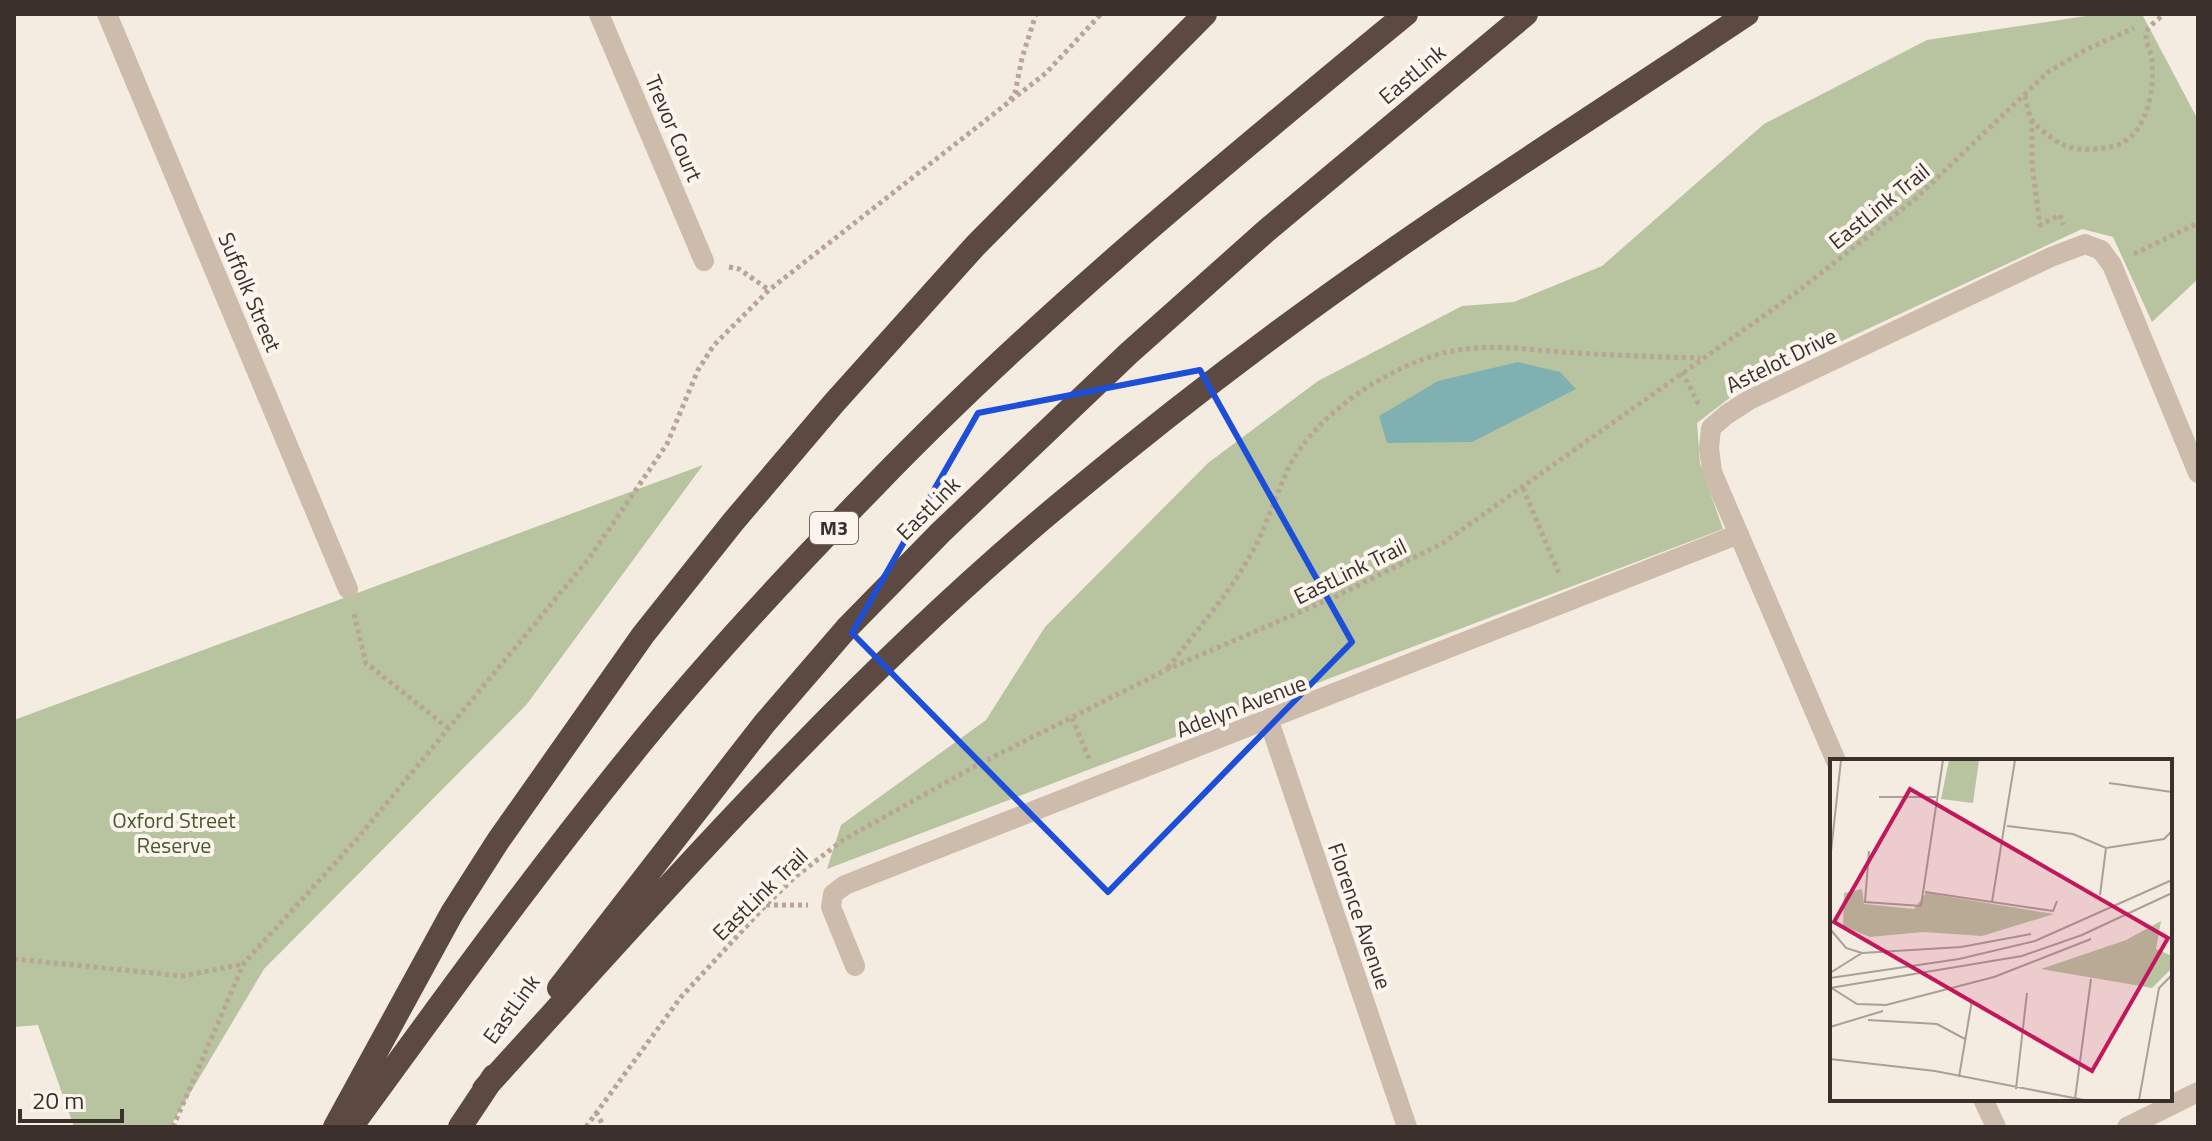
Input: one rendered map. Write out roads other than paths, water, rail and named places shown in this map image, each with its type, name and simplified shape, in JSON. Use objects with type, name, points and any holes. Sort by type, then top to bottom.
[{"type":"highway","points":[[335,1127],[452,913],[515,815],[643,635],[834,403],[965,257],[1205,14]]},
{"type":"highway","name":"M3","points":[[351,1127],[497,926],[648,734],[875,485],[993,370],[1126,250],[1406,14]]},
{"type":"highway","name":"EastLink","points":[[460,1127],[484,1089],[588,949],[764,724],[846,629],[1019,455],[1129,353],[1266,231],[1526,14]]},
{"type":"highway","points":[[484,1089],[706,844],[803,743],[928,623],[1063,502],[1303,313],[1398,246],[1747,14]]},
{"type":"street","name":"Suffolk Street","points":[[107,14],[348,589]]},
{"type":"street","name":"Trevor Court","points":[[599,14],[704,261]]},
{"type":"street","name":"Astelot Drive","points":[[1739,534],[1712,472],[1709,448],[1711,428],[1749,400],[2070,248],[2085,244],[2101,250],[2112,265],[2198,473]]},
{"type":"street","name":"Adelyn Avenue","points":[[855,966],[831,907],[833,894],[845,885],[1739,534]]},
{"type":"street","points":[[1739,534],[1835,759]]},
{"type":"street","name":"Florence Avenue","points":[[1269,721],[1407,1127]]},
{"type":"street","points":[[2127,1127],[2198,1092]]},
{"type":"street","points":[[1984,1101],[1996,1127]]},
{"type":"water","points":[[1518,362],[1560,372],[1576,389],[1472,442],[1387,443],[1379,416],[1438,381]]},
{"type":"park label","name":"Oxford Street Reserve","points":[[174,832]]}]
